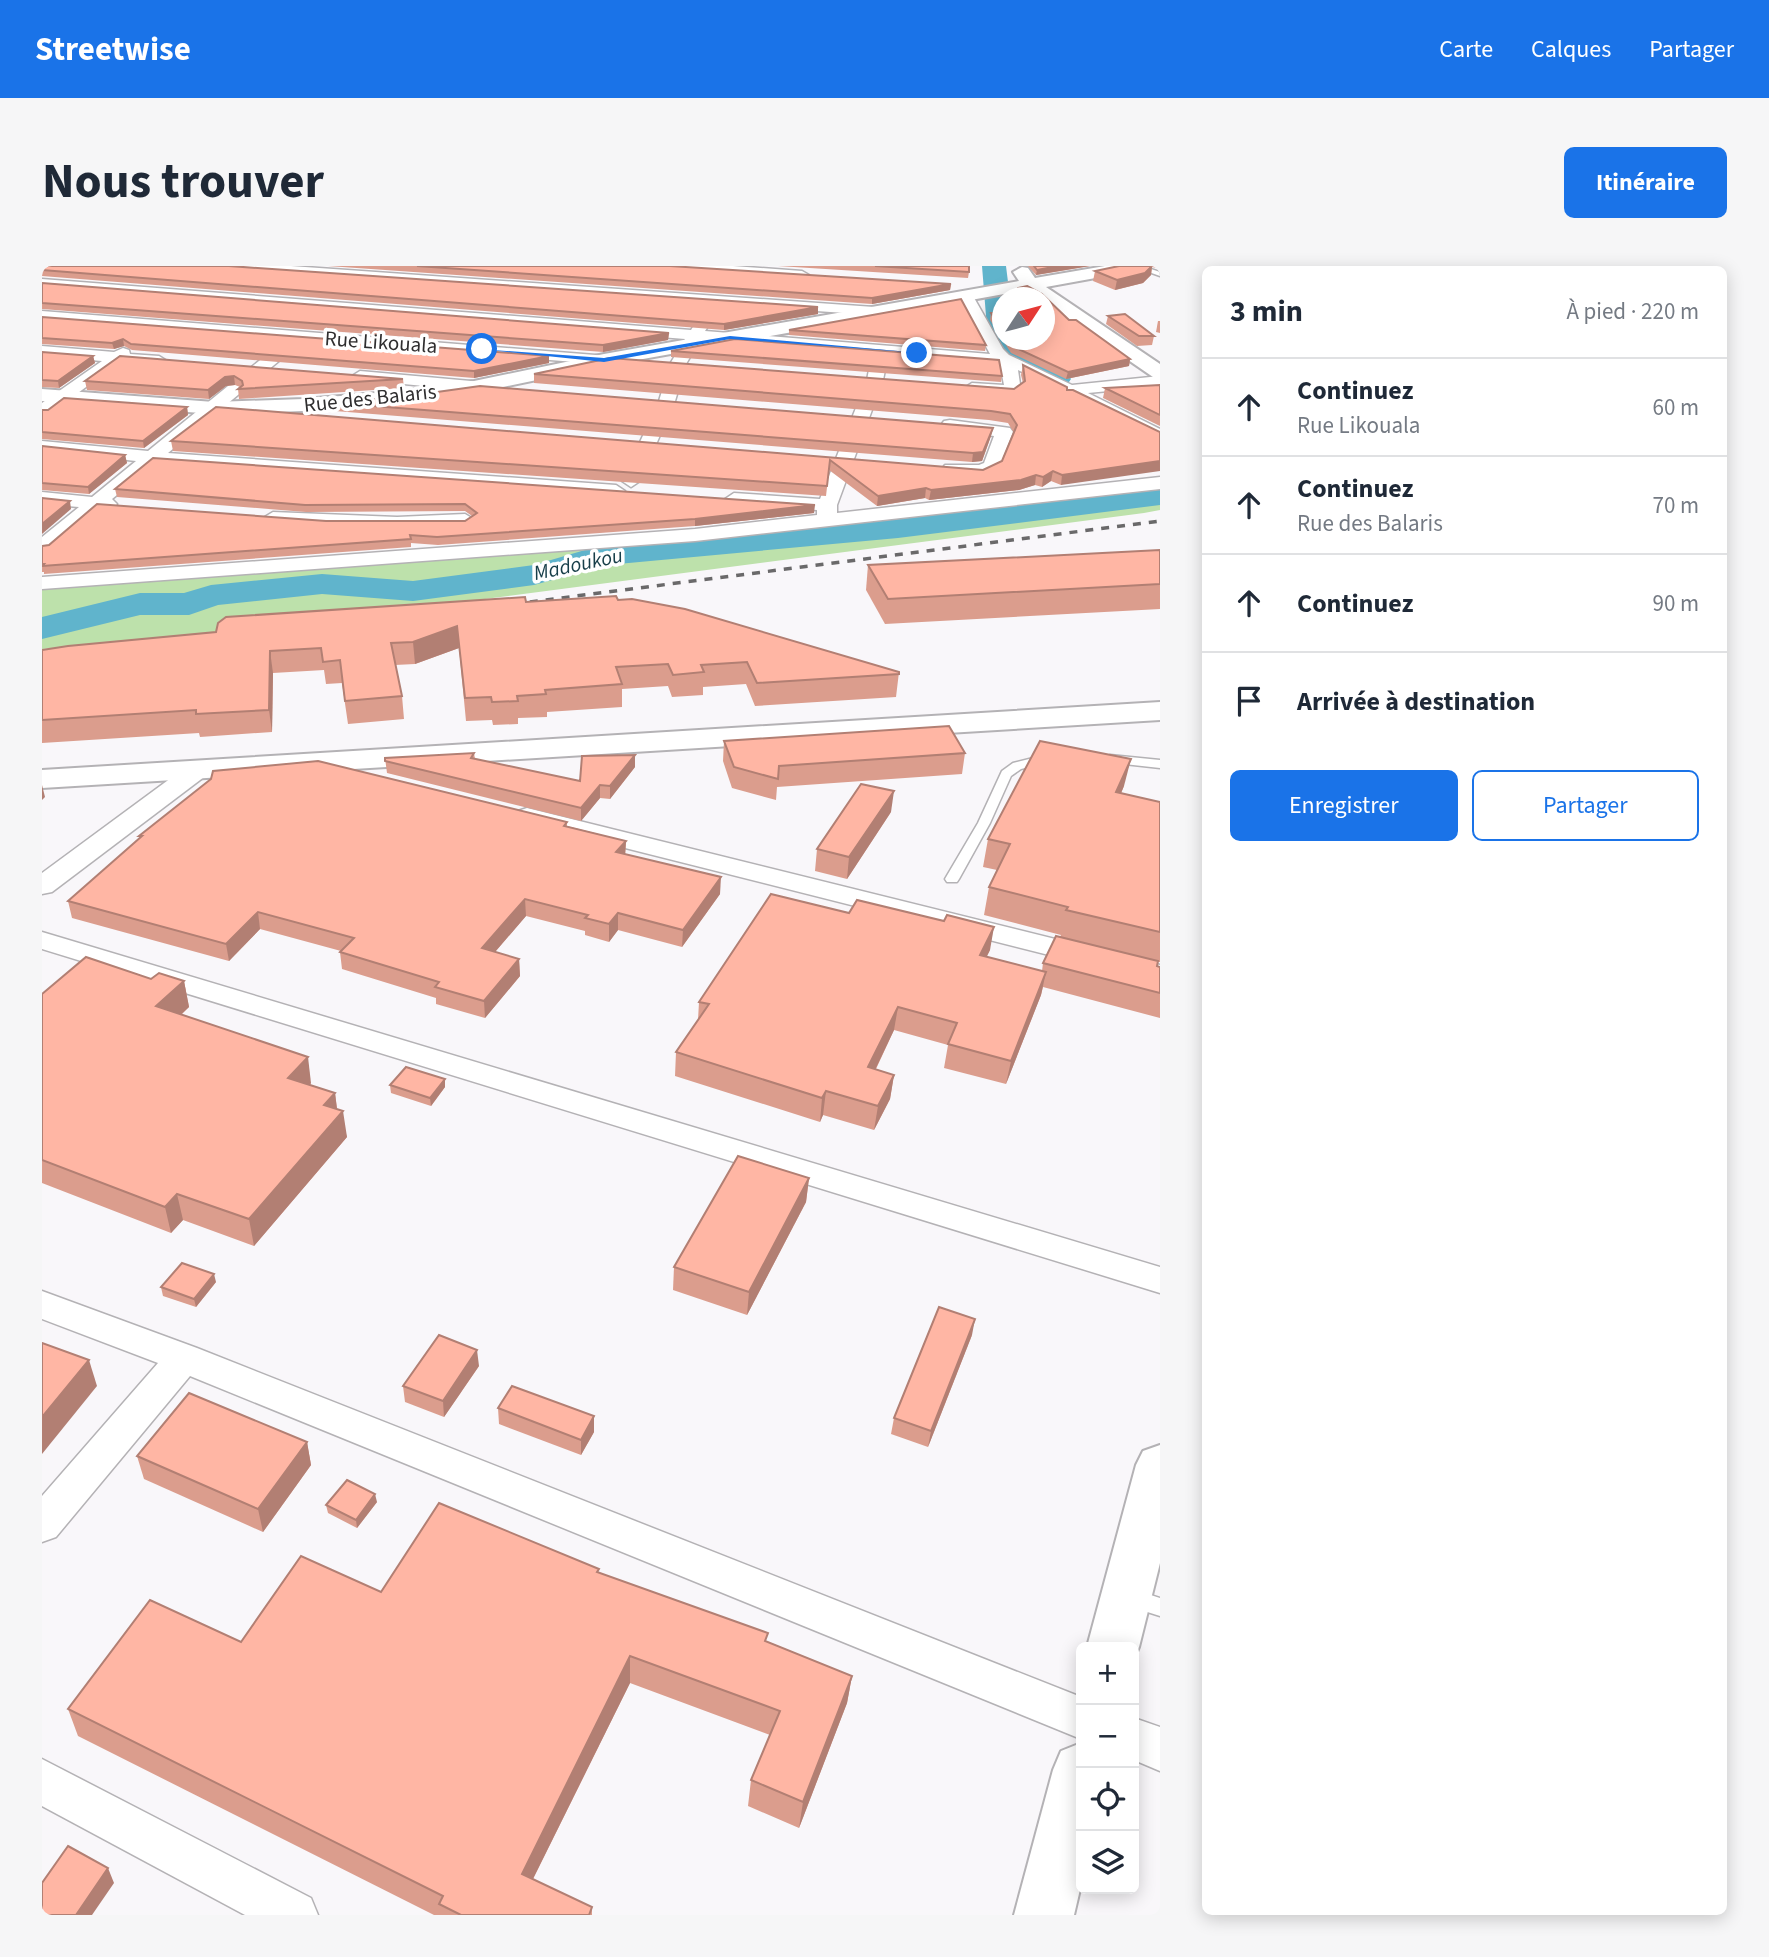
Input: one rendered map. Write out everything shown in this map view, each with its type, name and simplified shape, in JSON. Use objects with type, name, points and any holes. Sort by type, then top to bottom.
[{"type":"main road","points":[[1020,266],[1025,285],[1160,373]]},
{"type":"main road","name":"Rue des Balaris","points":[[52,396],[214,408],[304,405],[447,387],[468,374],[689,352],[730,337],[874,311],[971,287],[1025,285],[1135,266]]},
{"type":"main road","points":[[42,779],[1160,711]]},
{"type":"main road","points":[[1116,1642],[1143,1602],[1160,1465]]},
{"type":"main road","points":[[1044,1915],[1076,1790]]},
{"type":"street","points":[[232,266],[378,271],[539,287],[874,311]]},
{"type":"street","points":[[42,411],[52,396],[117,358],[239,266]]},
{"type":"street","points":[[671,266],[817,276]]},
{"type":"street","points":[[626,492],[726,268]]},
{"type":"street","points":[[42,547],[378,271]]},
{"type":"street","points":[[543,392],[468,374],[482,349],[552,273]]},
{"type":"street","points":[[42,283],[509,318],[689,352]]},
{"type":"street","points":[[941,284],[971,287],[996,351],[1011,369],[1013,391],[957,387]]},
{"type":"street","name":"Rue Likouala","points":[[42,316],[604,360]]},
{"type":"street","points":[[730,337],[1005,360],[1017,363],[1160,436]]},
{"type":"street","points":[[827,514],[859,418],[875,380],[881,350]]},
{"type":"street","points":[[42,351],[170,362]]},
{"type":"street","points":[[235,367],[287,371]]},
{"type":"street","points":[[338,374],[447,387]]},
{"type":"street","points":[[1071,390],[1160,381]]},
{"type":"street","points":[[432,407],[447,387]]},
{"type":"street","points":[[214,408],[335,419]]},
{"type":"street","points":[[933,468],[972,471],[988,469],[992,466],[1004,434],[1002,430],[937,424]]},
{"type":"street","points":[[42,446],[149,457],[397,467],[650,494]]},
{"type":"street","points":[[396,510],[397,467]]},
{"type":"street","points":[[42,583],[613,542],[827,514],[1160,483]]},
{"type":"street","points":[[42,498],[122,506]]},
{"type":"street","points":[[712,498],[827,514]]},
{"type":"street","points":[[251,517],[396,510],[465,520]]},
{"type":"street","points":[[301,762],[395,784]]},
{"type":"street","points":[[42,886],[198,769]]},
{"type":"street","points":[[502,810],[1160,974]]},
{"type":"street","points":[[42,940],[1160,1280]]},
{"type":"street","points":[[42,1305],[184,1358],[1076,1716]]},
{"type":"street","points":[[42,1525],[184,1358]]},
{"type":"street","points":[[1139,1741],[1160,1749]]},
{"type":"street","points":[[42,1781],[294,1915]]},
{"type":"lane","points":[[1135,266],[1160,274]]},
{"type":"lane","points":[[952,879],[984,823],[1006,775],[1017,766],[1034,760],[1058,757]]},
{"type":"lane","points":[[1100,759],[1160,764]]},
{"type":"green space","points":[[1160,485],[1160,510],[1144,513],[185,638],[42,649],[42,583],[535,548]]},
{"type":"building","points":[[42,266],[229,266],[818,307],[724,324],[42,270]]},
{"type":"building","points":[[417,266],[670,266],[951,284],[872,298]]},
{"type":"building","points":[[875,266],[969,266],[969,272]]},
{"type":"building","points":[[1034,266],[1058,266],[1037,270]]},
{"type":"building","points":[[1119,266],[1152,266],[1145,273],[1117,280],[1095,271]]},
{"type":"building","points":[[42,283],[669,333],[603,345],[42,303]]},
{"type":"building","points":[[961,299],[986,345],[789,330]]},
{"type":"building","points":[[1055,307],[1069,320],[1076,320],[1130,359],[1068,372],[1021,350],[1055,350]]},
{"type":"building","points":[[1125,314],[1154,336],[1139,336],[1108,316]]},
{"type":"building","points":[[42,317],[549,356],[474,371],[131,344],[123,339],[112,343],[42,338]]},
{"type":"building","points":[[735,339],[999,360],[1002,376],[671,351]]},
{"type":"building","points":[[42,352],[93,356],[58,381],[42,380]]},
{"type":"building","points":[[120,356],[403,379],[238,389],[243,385],[242,381],[234,376],[225,377],[208,390],[85,381]]},
{"type":"building","points":[[610,358],[1014,389],[1025,381],[1023,365],[1067,387],[1067,390],[1073,390],[1160,432],[1160,461],[1062,475],[1053,471],[1043,477],[1036,475],[1021,480],[931,490],[926,488],[878,496],[830,460],[827,486],[171,441],[216,407],[983,470],[1002,461],[1017,425],[1010,414],[991,411],[534,374]]},
{"type":"building","points":[[1160,385],[1160,415],[1105,388]]},
{"type":"building","points":[[480,386],[993,428],[983,452],[973,453],[335,403]]},
{"type":"building","points":[[64,398],[187,407],[143,441],[42,432],[42,410],[48,410]]},
{"type":"building","points":[[42,446],[125,455],[88,487],[42,483]]},
{"type":"building","points":[[153,458],[815,505],[695,519],[437,537],[410,535],[411,539],[42,566],[42,546],[49,545],[97,504],[326,521],[465,521],[477,513],[465,504],[305,505],[115,489]]},
{"type":"building","points":[[42,498],[70,501],[42,524]]},
{"type":"building","points":[[1160,550],[1160,584],[888,599],[868,565]]},
{"type":"building","points":[[616,596],[618,600],[632,599],[685,609],[899,674],[757,683],[747,662],[701,665],[704,672],[673,675],[668,664],[616,667],[622,684],[545,690],[546,694],[517,696],[518,701],[492,702],[491,697],[465,698],[457,626],[413,642],[391,643],[402,696],[345,701],[340,660],[323,662],[321,648],[270,651],[269,710],[196,714],[196,710],[42,720],[42,650],[216,632],[218,623],[226,617],[525,597],[526,602]]},
{"type":"building","points":[[949,726],[965,753],[779,766],[778,779],[734,767],[724,741]]},
{"type":"building","points":[[1040,741],[1131,759],[1116,792],[1160,802],[1160,932],[1066,910],[1068,907],[989,887],[1010,844],[988,839]]},
{"type":"building","points":[[474,753],[471,758],[580,781],[582,756],[635,755],[610,786],[600,785],[581,808],[385,761],[385,758]]},
{"type":"building","points":[[318,761],[567,822],[564,826],[626,841],[616,852],[721,877],[683,930],[618,913],[609,924],[585,918],[588,915],[525,899],[482,948],[519,959],[484,1001],[435,987],[439,982],[340,952],[354,938],[258,912],[226,944],[68,901],[142,836],[139,836],[211,779],[213,771]]},
{"type":"building","points":[[861,784],[894,791],[849,857],[817,849]]},
{"type":"building","points":[[771,894],[849,913],[857,900],[944,921],[947,915],[994,927],[980,955],[1046,972],[1011,1061],[948,1044],[957,1023],[898,1007],[868,1067],[894,1075],[878,1106],[826,1091],[822,1098],[676,1052],[709,1004],[699,1002]]},
{"type":"building","points":[[1056,936],[1158,961],[1160,993],[1043,963]]},
{"type":"building","points":[[86,957],[151,979],[159,973],[184,981],[156,1006],[308,1057],[288,1078],[335,1093],[324,1105],[343,1111],[249,1219],[177,1194],[165,1207],[42,1160],[42,994]]},
{"type":"building","points":[[406,1067],[445,1079],[430,1098],[390,1085]]},
{"type":"building","points":[[738,1156],[809,1178],[749,1292],[674,1267]]},
{"type":"building","points":[[182,1263],[214,1274],[194,1299],[161,1287]]},
{"type":"building","points":[[939,1307],[975,1319],[931,1431],[894,1418]]},
{"type":"building","points":[[439,1335],[477,1350],[443,1401],[403,1386]]},
{"type":"building","points":[[42,1343],[89,1360],[42,1417]]},
{"type":"building","points":[[512,1386],[594,1416],[581,1440],[498,1408]]},
{"type":"building","points":[[189,1393],[307,1442],[258,1509],[137,1456]]},
{"type":"building","points":[[347,1480],[375,1494],[356,1520],[326,1505]]},
{"type":"building","points":[[439,1503],[599,1569],[597,1572],[768,1633],[765,1641],[852,1676],[803,1802],[751,1780],[780,1711],[630,1656],[522,1874],[592,1907],[589,1915],[461,1915],[439,1904],[443,1896],[68,1709],[150,1600],[241,1642],[301,1556],[381,1592]]},
{"type":"building","points":[[68,1846],[108,1868],[76,1915],[42,1915],[42,1883]]},
{"type":"waterway","name":"Madoukou","points":[[994,266],[1001,341],[1016,358],[1057,379]]},
{"type":"waterway","name":"Madoukou","points":[[42,628],[140,604],[189,604],[211,595],[322,584],[413,591],[534,575],[602,555],[898,528],[1160,496]]},
{"type":"railway","points":[[514,604],[1160,521]]},
{"type":"route","points":[[482,349],[604,360],[730,337],[917,353]]}]
